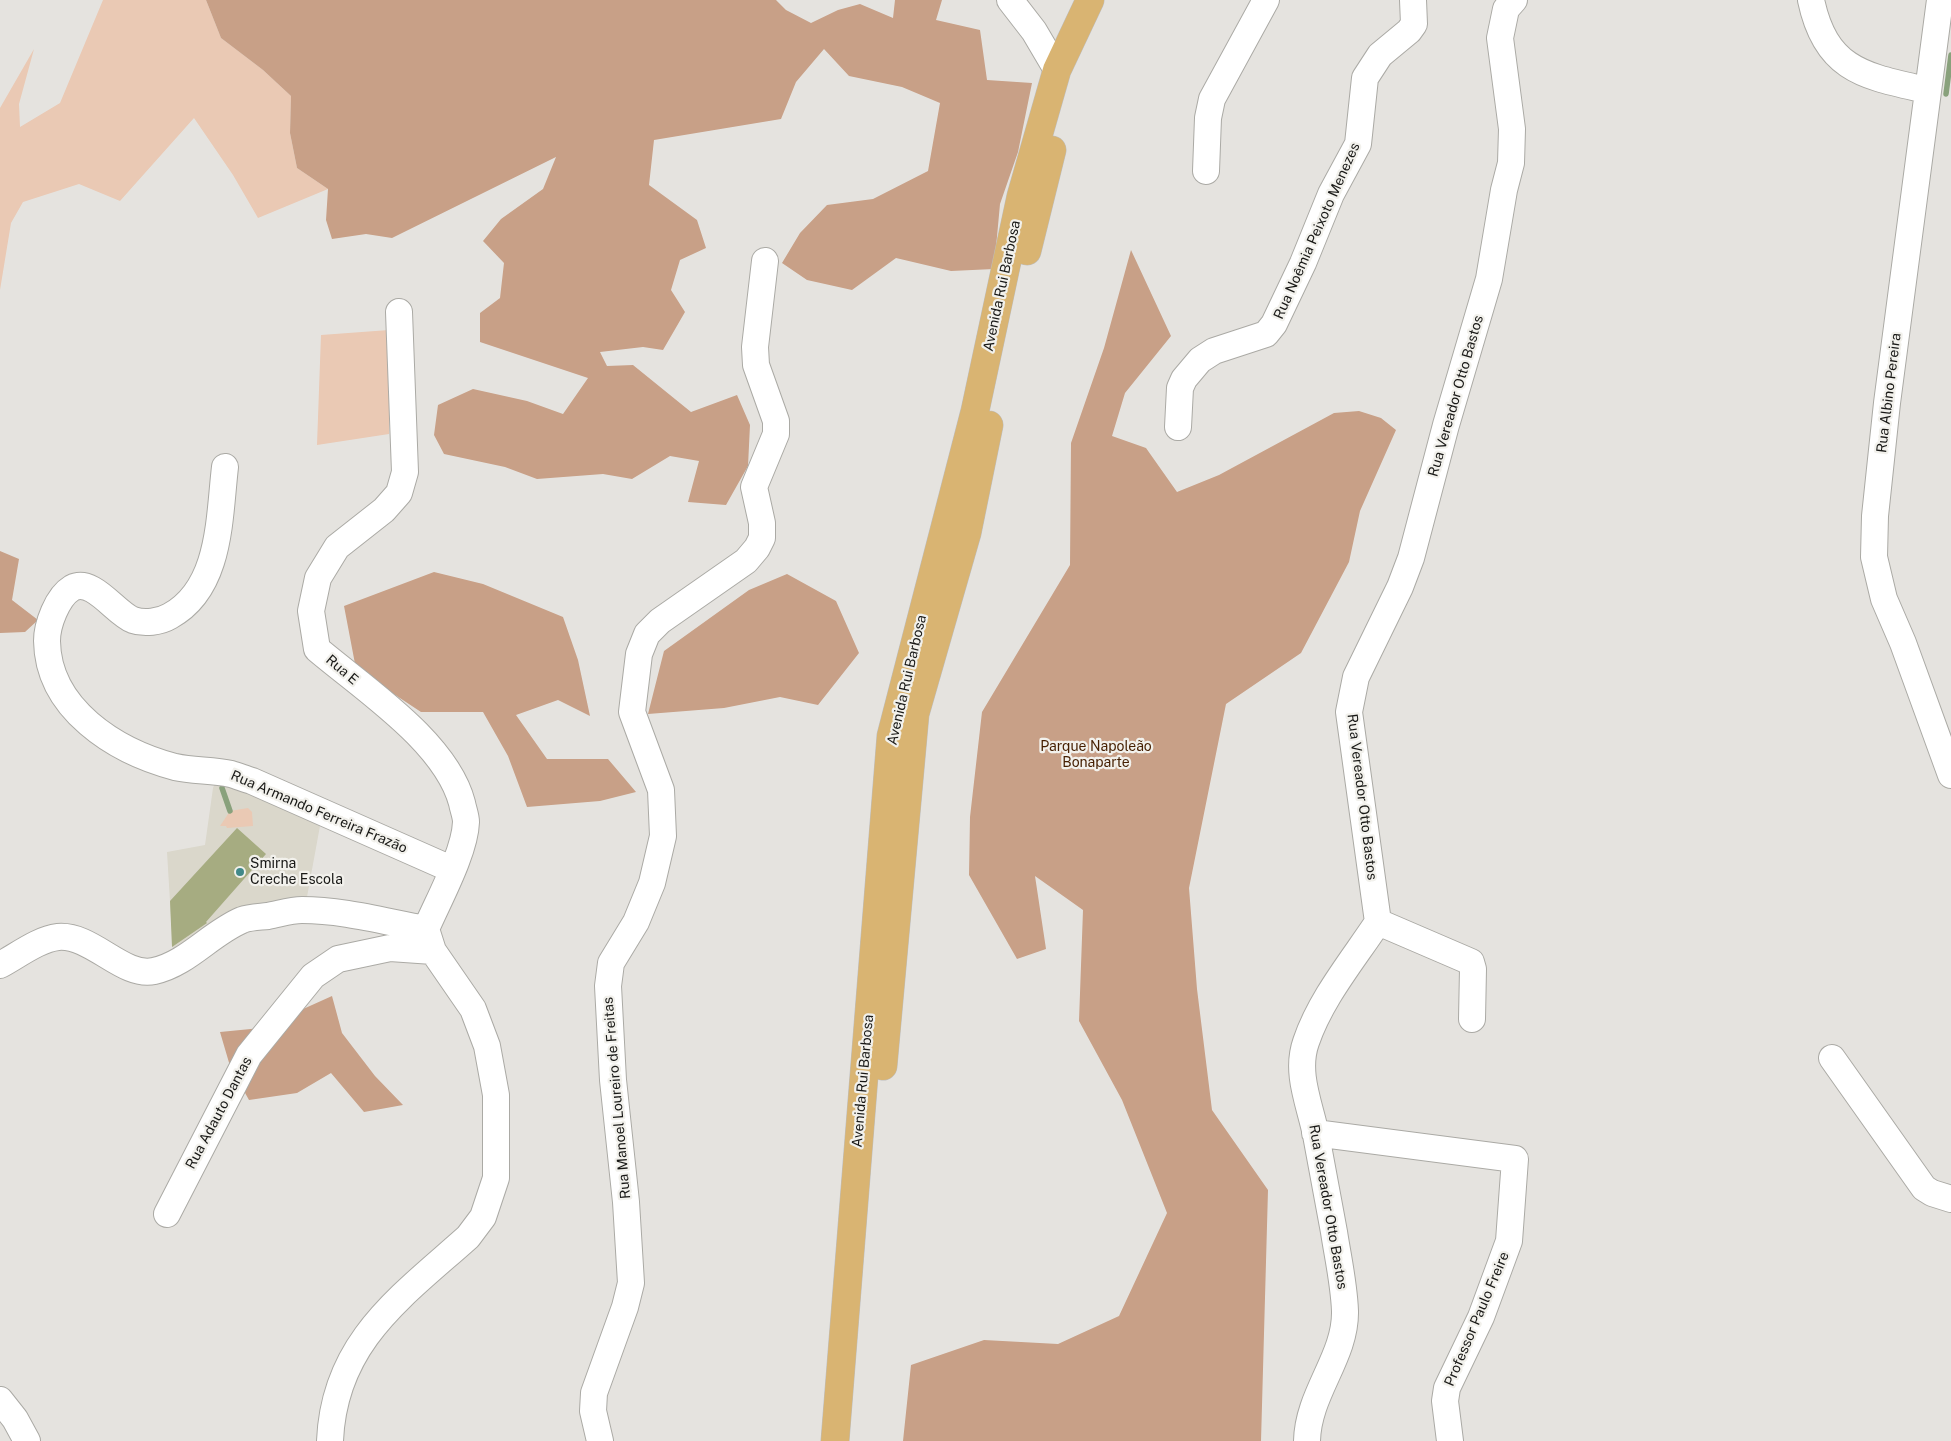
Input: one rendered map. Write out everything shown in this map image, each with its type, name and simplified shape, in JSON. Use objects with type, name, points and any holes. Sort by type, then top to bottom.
[{"type":"main road","name":"Avenida Rui Barbosa","points":[[836,1441],[892,736],[975,411],[1021,196],[1057,70],[1090,0]]},
{"type":"main road","name":"Avenida Rui Barbosa","points":[[852,1441],[869,1212],[915,714],[967,534],[1019,285],[1060,118],[1078,58],[1107,0]]},
{"type":"street","points":[[1010,0],[1034,31],[1057,70]]},
{"type":"street","points":[[1206,171],[1208,118],[1212,100],[1266,0]]},
{"type":"street","name":"Rua Noêmia Peixoto Menezes","points":[[1178,427],[1180,388],[1184,379],[1200,360],[1214,350],[1266,334],[1274,324],[1303,263],[1331,194],[1358,144],[1365,78],[1380,55],[1409,31],[1414,24],[1413,0]]},
{"type":"street","name":"Rua Vereador Otto Bastos","points":[[1308,1441],[1308,1427],[1314,1400],[1339,1348],[1345,1314],[1343,1284],[1315,1133],[1302,1077],[1305,1044],[1319,1011],[1378,922],[1350,712],[1356,677],[1412,558],[1446,425],[1489,279],[1504,190],[1511,163],[1512,129],[1500,38],[1506,9],[1514,0]]},
{"type":"street","points":[[1811,0],[1825,41],[1841,59],[1868,76],[1926,90]]},
{"type":"street","name":"Rua Albino Pereira","points":[[1940,0],[1926,90],[1886,412],[1875,516],[1874,558],[1884,599],[1904,643],[1951,775]]},
{"type":"street","name":"Rua Manoel Loureiro de Freitas","points":[[600,1441],[593,1411],[594,1393],[625,1307],[631,1283],[626,1202],[613,1080],[609,978],[611,963],[636,922],[652,883],[663,836],[661,790],[632,712],[639,654],[647,634],[660,621],[746,561],[757,548],[762,538],[762,523],[754,487],[776,434],[776,421],[756,365],[765,262]]},
{"type":"street","name":"Rua E","points":[[399,312],[405,472],[399,493],[384,510],[337,547],[318,578],[312,611],[317,649],[414,730],[442,763],[458,790],[466,820],[461,852],[452,869],[430,940]]},
{"type":"street","name":"Rua Armando Ferreira Frazão","points":[[225,467],[215,553],[199,592],[183,609],[166,619],[147,622],[133,620],[113,607],[94,589],[83,586],[73,588],[61,600],[47,630],[47,657],[54,679],[80,716],[98,733],[149,759],[177,767],[230,774],[452,869]]},
{"type":"street","points":[[0,965],[36,946],[59,937],[77,940],[96,948],[135,970],[152,972],[176,963],[226,928],[244,920],[300,910],[318,911],[430,940],[473,1009],[487,1046],[496,1095],[496,1178],[489,1203],[478,1225],[468,1237],[390,1307],[366,1336],[344,1370],[331,1424],[330,1441]]},
{"type":"street","points":[[1378,922],[1471,962],[1473,969],[1472,1019]]},
{"type":"street","name":"Rua Adauto Dantas","points":[[167,1214],[249,1055],[313,976],[338,959],[430,940]]},
{"type":"street","points":[[1832,1058],[1924,1188],[1932,1193],[1951,1199]]},
{"type":"street","name":"Professor Paulo Freire","points":[[1315,1133],[1515,1159],[1510,1241],[1481,1317],[1447,1388],[1445,1402],[1450,1441]]},
{"type":"street","points":[[0,1400],[15,1420],[27,1441]]},
{"type":"shaded area","points":[[103,0],[206,0],[221,38],[263,70],[291,96],[290,133],[297,168],[328,189],[258,218],[233,175],[194,118],[120,201],[79,184],[23,202],[11,223],[0,290],[0,108],[34,49],[19,104],[20,127],[60,103]]},
{"type":"shaded area","points":[[389,330],[389,434],[317,445],[321,335]]},
{"type":"shaded area","name":"Smirna Creche Escola","points":[[221,769],[322,815],[307,897],[264,903],[173,951],[167,852],[205,845],[213,788]]},
{"type":"shaded area","points":[[248,808],[252,812],[253,826],[227,828],[226,826],[220,826],[230,811]]},
{"type":"green space","points":[[206,0],[776,0],[786,10],[811,23],[838,10],[860,4],[893,18],[895,0],[942,0],[936,20],[980,30],[987,80],[1032,83],[1018,152],[1000,204],[994,269],[951,271],[896,258],[852,290],[807,280],[782,263],[800,233],[827,205],[873,199],[928,171],[940,103],[902,87],[849,76],[824,49],[796,82],[781,119],[654,140],[649,185],[697,220],[706,248],[680,260],[671,290],[685,312],[663,350],[643,347],[600,352],[607,366],[633,365],[691,412],[737,395],[750,425],[748,466],[726,505],[688,502],[699,461],[670,456],[632,479],[603,474],[537,479],[505,467],[444,454],[434,435],[438,405],[473,389],[527,401],[563,414],[588,378],[480,342],[480,313],[500,298],[504,263],[483,241],[501,219],[543,189],[556,157],[392,238],[366,234],[332,239],[326,220],[328,189],[297,168],[290,133],[291,96],[263,70],[221,38]]},
{"type":"green space","name":"Parque Napoleão Bonaparte","points":[[1131,250],[1171,336],[1125,393],[1112,436],[1146,448],[1177,492],[1219,475],[1334,413],[1359,411],[1381,418],[1396,430],[1360,511],[1349,562],[1301,653],[1226,704],[1189,888],[1197,989],[1212,1110],[1268,1190],[1261,1441],[903,1441],[911,1365],[984,1340],[1058,1344],[1119,1316],[1167,1213],[1122,1100],[1079,1021],[1083,910],[1035,876],[1046,949],[1017,959],[969,875],[970,817],[982,712],[1070,565],[1071,443],[1104,348]]},
{"type":"green space","points":[[0,551],[19,559],[12,600],[38,620],[25,632],[0,633]]},
{"type":"green space","points":[[434,572],[483,584],[563,617],[578,660],[590,716],[558,700],[516,715],[547,759],[608,759],[636,792],[600,801],[527,807],[508,756],[483,712],[421,712],[356,669],[344,606]]},
{"type":"green space","points":[[787,574],[836,601],[859,653],[818,705],[780,697],[724,708],[648,714],[664,651],[749,590]]},
{"type":"green space","points":[[332,996],[342,1033],[375,1076],[403,1105],[364,1112],[331,1073],[297,1093],[249,1100],[230,1066],[220,1032],[261,1028]]},
{"type":"building","points":[[237,828],[266,854],[207,923],[172,947],[170,901]]},
{"type":"waterway","points":[[1946,94],[1951,55]]},
{"type":"waterway","points":[[222,788],[230,811]]},
{"type":"place","name":"Smirna Creche Escola","points":[[240,872]]}]
